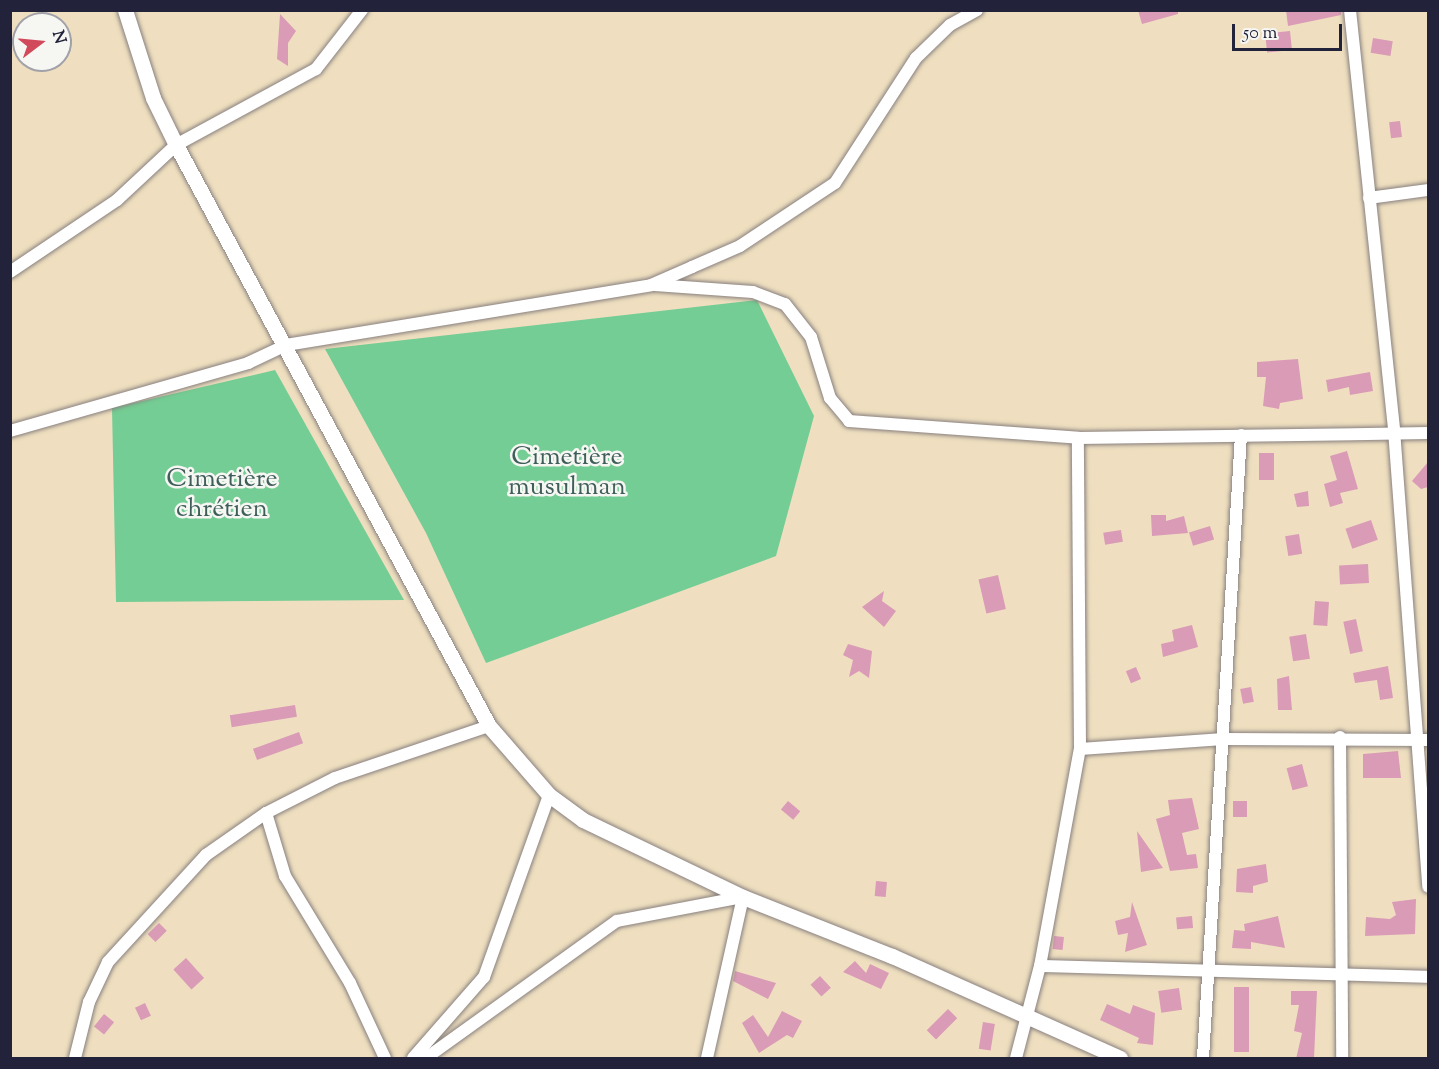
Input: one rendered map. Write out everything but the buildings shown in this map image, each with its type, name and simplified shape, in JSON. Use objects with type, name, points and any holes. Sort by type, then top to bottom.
[{"type":"street","points":[[125,10],[153,98],[176,145],[286,345],[489,726],[549,795],[583,820],[743,897],[1026,1015],[1120,1059]]},
{"type":"street","points":[[10,272],[117,200],[176,145],[316,69],[362,10]]},
{"type":"street","points":[[651,285],[740,246],[826,190],[855,157],[888,93],[916,58],[950,25],[977,10]]},
{"type":"street","points":[[1350,10],[1394,430],[1422,740],[1428,887]]},
{"type":"street","points":[[1369,198],[1428,190]]},
{"type":"street","points":[[10,431],[248,363],[286,345],[651,285],[753,292],[784,304],[811,337],[830,398],[849,421],[1078,438],[1394,430],[1428,433]]},
{"type":"street","points":[[1203,1059],[1241,435]]},
{"type":"street","points":[[1016,1059],[1040,966],[1080,749],[1078,438]]},
{"type":"street","points":[[75,1059],[89,1002],[108,962],[206,855],[266,813],[335,778],[489,726]]},
{"type":"street","points":[[1080,749],[1224,739],[1340,737],[1422,740]]},
{"type":"street","points":[[1340,737],[1344,975],[1342,1059]]},
{"type":"street","points":[[412,1059],[484,977],[549,795]]},
{"type":"street","points":[[266,813],[285,876],[350,984],[385,1059]]},
{"type":"street","points":[[426,1059],[617,921],[743,897]]},
{"type":"street","points":[[707,1059],[743,897]]},
{"type":"street","points":[[1040,966],[1428,977]]},
{"type":"green space","name":"Cimetière musulman","points":[[757,300],[814,416],[776,556],[486,663],[426,533],[325,349]]},
{"type":"green space","name":"Cimetière chrétien","points":[[275,370],[404,600],[116,602],[112,408]]}]
